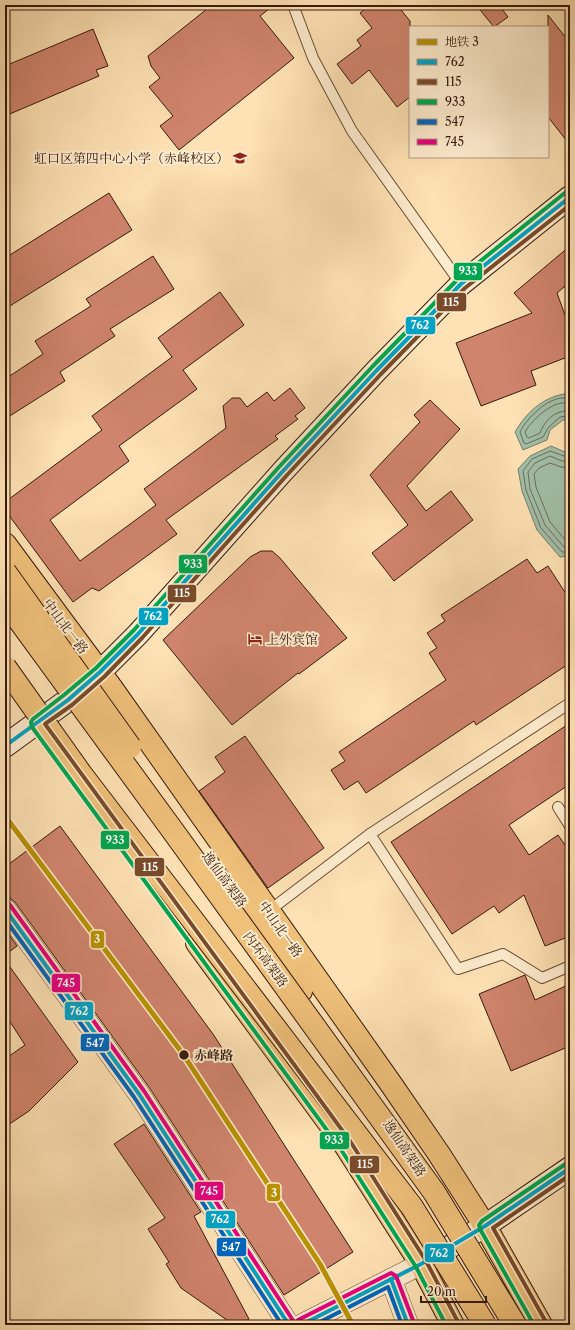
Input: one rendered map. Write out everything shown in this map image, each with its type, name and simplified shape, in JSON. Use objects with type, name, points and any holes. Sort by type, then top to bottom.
[{"type":"main road","name":"中山北一路","points":[[5,544],[100,672],[391,1084],[439,1154],[485,1226],[541,1325]]},
{"type":"main road","name":"逸仙高架路","points":[[5,572],[247,910],[434,1192]]},
{"type":"main road","name":"内环高架路","points":[[5,602],[173,831],[434,1192],[515,1325]]},
{"type":"main road","points":[[5,668],[81,774],[412,1207],[485,1325]]},
{"type":"main road","points":[[5,681],[345,1145],[421,1264],[453,1325]]},
{"type":"main road","points":[[5,685],[32,720],[81,774]]},
{"type":"street","points":[[5,746],[68,700],[100,672],[138,634],[283,472],[377,370],[461,284],[570,197]]},
{"type":"street","points":[[5,909],[139,1094],[289,1325]]},
{"type":"street","points":[[301,1325],[421,1264],[485,1226],[570,1168]]},
{"type":"street","points":[[391,1279],[408,1325]]},
{"type":"lane","points":[[294,5],[313,58],[352,131],[461,284]]},
{"type":"lane","points":[[278,904],[370,834],[570,703]]},
{"type":"lane","points":[[558,807],[570,826]]},
{"type":"lane","points":[[370,834],[458,969],[503,954],[542,978],[570,966]]},
{"type":"water","points":[[564,394],[570,396],[570,420],[563,420],[550,430],[547,440],[523,450],[515,432],[519,425],[535,407],[549,399]]},
{"type":"water","points":[[551,446],[570,453],[570,556],[560,557],[537,530],[522,491],[518,469],[530,456]]},
{"type":"building","points":[[212,5],[274,5],[260,16],[294,58],[179,150],[160,126],[173,116],[149,87],[160,78],[151,66],[148,56]]},
{"type":"building","points":[[370,5],[397,5],[410,21],[409,98],[397,107],[369,70],[352,84],[337,64],[361,46],[357,40],[372,28],[360,13]]},
{"type":"building","points":[[476,5],[499,5],[508,17],[493,26]]},
{"type":"building","points":[[548,15],[570,43],[570,145],[549,118]]},
{"type":"building","points":[[93,29],[108,66],[96,70],[99,76],[5,116],[5,66]]},
{"type":"building","points":[[109,193],[132,230],[5,309],[5,258]]},
{"type":"building","points":[[570,246],[570,282],[557,293],[570,329],[570,356],[531,371],[536,385],[481,406],[456,343],[532,313],[514,293]]},
{"type":"building","points":[[153,256],[174,289],[110,329],[115,336],[60,372],[65,381],[5,419],[5,379],[43,354],[35,341],[91,306],[86,299]]},
{"type":"building","points":[[220,292],[244,325],[183,370],[197,389],[119,446],[129,461],[50,520],[80,561],[156,505],[144,489],[226,428],[223,406],[232,398],[240,398],[247,407],[267,392],[274,401],[290,388],[305,408],[295,416],[298,419],[275,436],[278,439],[166,520],[177,534],[99,591],[92,588],[73,602],[5,510],[5,502],[102,430],[92,416],[172,357],[158,338]]},
{"type":"building","points":[[430,400],[460,429],[407,486],[426,511],[451,491],[473,520],[394,581],[372,553],[408,525],[370,475],[420,422],[414,415]]},
{"type":"building","name":"上外宾馆","points":[[261,551],[272,551],[280,558],[347,638],[299,674],[298,673],[232,725],[163,640],[250,557]]},
{"type":"building","points":[[527,559],[537,573],[548,566],[570,600],[570,663],[476,725],[474,721],[366,793],[358,781],[344,790],[331,770],[345,761],[339,752],[446,680],[429,653],[437,648],[427,633],[445,621],[441,615]]},
{"type":"building","points":[[570,723],[570,784],[509,825],[529,855],[558,835],[570,852],[570,936],[545,946],[524,895],[499,913],[494,906],[452,934],[391,842]]},
{"type":"building","points":[[245,736],[324,848],[268,888],[199,791],[225,772],[215,757]]},
{"type":"building","name":"赤峰路","points":[[60,826],[213,1034],[353,1252],[284,1295],[149,1087],[15,902],[10,898],[5,897],[5,867]]},
{"type":"building","points":[[5,929],[17,946],[5,955]]},
{"type":"building","points":[[5,960],[78,1062],[29,1111],[5,1127],[5,1059],[25,1045],[5,1014]]},
{"type":"building","points":[[525,975],[535,1000],[570,984],[570,1046],[511,1071],[479,994]]},
{"type":"building","points":[[144,1124],[201,1212],[194,1216],[249,1319],[239,1325],[234,1325],[181,1288],[166,1264],[169,1262],[148,1229],[165,1218],[114,1144]]},
{"type":"metro line","name":"3","points":[[5,816],[183,1054],[320,1264],[353,1325]]},
{"type":"transit line","name":"933","points":[[446,1325],[416,1267],[340,1148],[32,727],[31,722],[96,668],[134,630],[279,467],[373,366],[457,280],[566,192]]},
{"type":"transit line","name":"762","points":[[5,746],[68,700],[100,672],[138,634],[283,471],[377,370],[461,284],[570,197]]},
{"type":"transit line","name":"115","points":[[458,1322],[426,1261],[350,1141],[45,724],[72,705],[104,677],[142,638],[287,475],[381,374],[465,288],[570,205]]},
{"type":"transit line","name":"745","points":[[10,905],[144,1091],[294,1322]]},
{"type":"transit line","name":"762","points":[[5,909],[139,1094],[289,1325]]},
{"type":"transit line","name":"547","points":[[5,919],[134,1097],[282,1325]]},
{"type":"transit line","name":"933","points":[[534,1325],[479,1225],[482,1221],[567,1163]]},
{"type":"transit line","name":"762","points":[[301,1325],[421,1264],[485,1226],[570,1168]]},
{"type":"transit line","name":"115","points":[[546,1322],[493,1228],[570,1175]]},
{"type":"transit line","name":"745","points":[[298,1320],[391,1273],[396,1276],[414,1323]]},
{"type":"transit line","name":"762","points":[[391,1279],[408,1325]]},
{"type":"transit line","name":"547","points":[[314,1325],[388,1287],[402,1325]]},
{"type":"place","name":"虹口区第四中心小学（赤峰校区）","points":[[240,158]]},
{"type":"place","name":"上外宾馆","points":[[255,639]]},
{"type":"place","name":"赤峰路","points":[[184,1055]]}]
